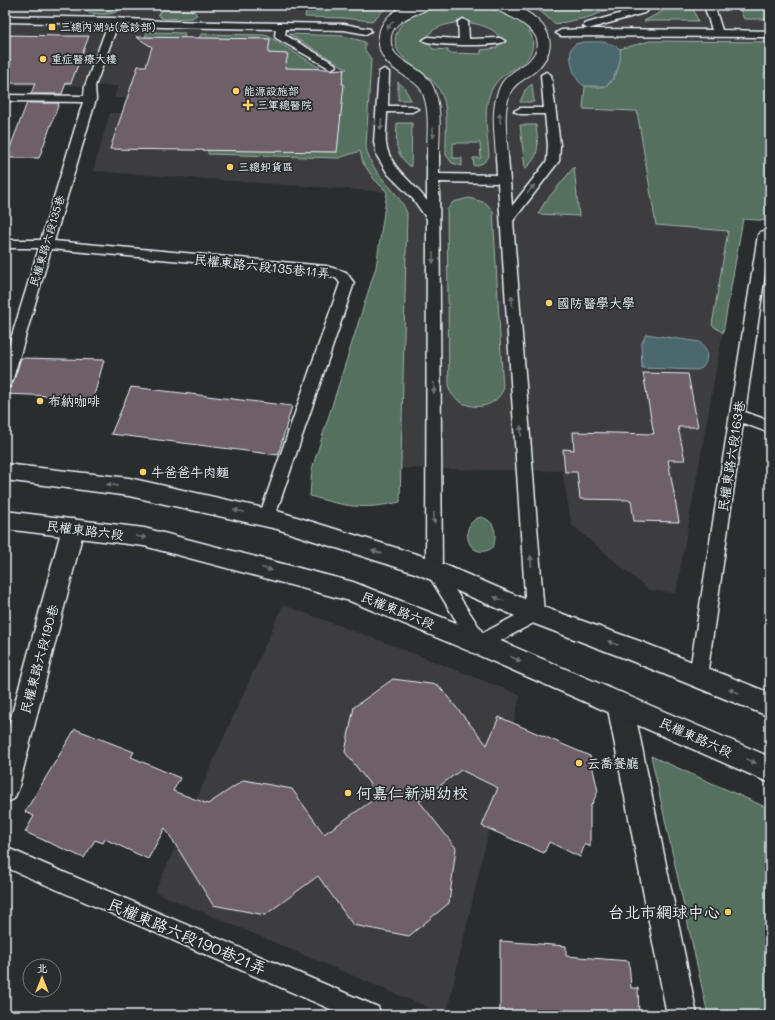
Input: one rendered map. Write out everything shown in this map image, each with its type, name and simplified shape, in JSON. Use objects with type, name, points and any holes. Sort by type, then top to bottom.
[{"type":"main road","points":[[5,472],[129,487],[267,517],[421,565],[434,572],[534,614],[770,705]]},
{"type":"main road","name":"民權東路六段","points":[[5,520],[144,537],[353,592],[480,644],[770,770]]},
{"type":"main road","name":"民權東路六段190巷","points":[[5,790],[74,528]]},
{"type":"main road","points":[[620,704],[682,1015]]},
{"type":"lane","points":[[423,5],[411,9],[391,22],[386,30],[384,39],[385,48],[398,65],[427,87],[433,106],[434,572],[480,644],[534,614],[499,107],[505,88],[540,59],[544,50],[544,41],[535,24],[515,11],[502,6]]},
{"type":"lane","points":[[651,5],[625,16],[561,33],[770,34]]},
{"type":"lane","points":[[708,5],[718,33]]},
{"type":"lane","points":[[5,19],[114,21],[161,24],[344,27],[366,32]]},
{"type":"lane","name":"民權東路六段135巷","points":[[5,382],[90,99],[90,86],[114,21]]},
{"type":"lane","points":[[463,22],[464,42]]},
{"type":"lane","points":[[281,26],[280,36],[331,66]]},
{"type":"lane","points":[[428,40],[464,42],[500,41]]},
{"type":"lane","points":[[384,72],[380,142],[383,156],[392,171],[417,196],[433,219]]},
{"type":"lane","points":[[507,220],[553,161],[554,145],[546,75]]},
{"type":"lane","points":[[5,98],[90,99]]},
{"type":"lane","points":[[382,109],[412,109]]},
{"type":"lane","points":[[520,111],[550,111]]},
{"type":"lane","points":[[433,178],[504,179]]},
{"type":"lane","name":"民權東路六段163巷","points":[[698,676],[737,415],[764,271],[767,235]]},
{"type":"lane","points":[[5,244],[46,244]]},
{"type":"lane","name":"民權東路六段135巷11弄","points":[[46,244],[326,270],[341,275],[347,283],[267,517]]},
{"type":"lane","points":[[737,415],[770,427]]},
{"type":"lane","name":"民權東路六段190巷21弄","points":[[5,857],[357,1012]]},
{"type":"shaded area","name":"國防醫學大學","points":[[5,5],[770,5],[770,221],[743,219],[676,593],[649,590],[572,525],[562,471],[397,468],[380,273],[387,192],[93,171],[110,113],[131,113],[135,98],[114,98],[118,86],[5,85]]},
{"type":"shaded area","name":"何嘉仁新湖幼校","points":[[283,605],[392,645],[520,695],[446,1015],[155,892]]},
{"type":"green space","points":[[307,5],[393,5],[385,9],[372,21],[342,18],[305,17]]},
{"type":"green space","points":[[529,5],[624,5],[586,18],[555,24],[541,12]]},
{"type":"green space","points":[[674,5],[692,5],[698,21],[644,21]]},
{"type":"green space","points":[[738,5],[770,5],[770,19],[744,19]]},
{"type":"green space","points":[[456,6],[476,7],[498,11],[509,15],[526,27],[533,40],[529,56],[503,76],[493,87],[487,102],[486,110],[489,156],[483,163],[474,166],[473,158],[481,158],[480,143],[453,143],[453,158],[462,158],[462,166],[452,163],[446,155],[446,116],[442,95],[434,82],[401,55],[395,43],[395,38],[399,27],[412,16],[421,12]],"holes":[[[463,22],[489,28],[495,32],[499,41],[497,48],[481,50],[481,54],[448,53],[448,50],[433,49],[429,42],[428,36],[436,28]]]},
{"type":"green space","points":[[91,8],[115,8],[119,10],[113,13],[103,14],[85,11]]},
{"type":"green space","points":[[163,10],[190,10],[194,11],[197,15],[192,18],[165,19],[161,18],[158,14]]},
{"type":"green space","points":[[147,32],[185,33],[184,38],[145,37]]},
{"type":"green space","points":[[201,34],[266,35],[322,69],[317,69],[315,81],[347,69],[289,34],[344,36],[365,42],[365,50],[371,59],[366,147],[373,166],[397,196],[407,213],[400,502],[365,507],[334,503],[310,496],[312,469],[376,267],[387,192],[374,179],[363,163],[360,151],[339,158],[208,154],[208,150],[337,152],[340,116],[311,84],[285,68],[287,54],[261,53],[262,46],[269,46],[270,39],[199,38]]},
{"type":"green space","points":[[650,41],[770,42],[770,221],[743,219],[723,333],[712,325],[728,231],[656,225],[637,111],[583,109],[585,86],[600,87],[609,84],[615,76],[619,64],[620,49]]},
{"type":"green space","points":[[398,82],[404,87],[411,100],[398,100]]},
{"type":"green space","points":[[532,84],[534,102],[520,102],[525,90]]},
{"type":"green space","points":[[397,123],[412,123],[411,167],[405,162],[397,148]]},
{"type":"green space","points":[[520,125],[536,125],[538,144],[536,154],[534,159],[525,169]]},
{"type":"green space","points":[[574,167],[579,216],[538,214],[545,202]]},
{"type":"green space","points":[[469,198],[486,203],[493,211],[503,390],[492,403],[484,406],[468,405],[460,402],[449,389],[447,210],[453,202]]},
{"type":"green space","points":[[481,517],[492,523],[495,531],[494,545],[491,549],[485,551],[478,551],[473,548],[469,543],[468,537],[470,525],[474,520]]},
{"type":"green space","name":"台北市網球中心","points":[[651,756],[770,809],[770,1015],[708,1015]]},
{"type":"water","points":[[584,42],[607,43],[620,49],[618,69],[606,86],[585,86],[581,84],[575,75],[571,59],[571,49],[575,44]]},
{"type":"water","points":[[646,334],[700,342],[707,352],[706,362],[702,368],[697,370],[642,368],[641,345]]},
{"type":"building","name":"重症醫療大樓","points":[[5,35],[89,36],[71,83],[66,83],[62,94],[31,94],[35,83],[5,83]]},
{"type":"building","name":"能源設施部","points":[[136,37],[270,39],[268,53],[288,54],[285,68],[330,70],[344,69],[342,84],[344,84],[337,152],[110,149],[138,66],[146,66],[152,47]]},
{"type":"building","points":[[27,103],[59,103],[39,158],[6,158]]},
{"type":"building","points":[[21,358],[104,360],[92,403],[51,402],[54,396],[5,394],[5,388],[10,387],[13,383]]},
{"type":"building","points":[[643,373],[688,374],[698,427],[678,427],[685,460],[668,460],[679,522],[634,521],[631,500],[580,499],[577,472],[565,472],[563,449],[574,450],[573,432],[654,434]]},
{"type":"building","points":[[131,387],[292,406],[278,455],[111,434]]},
{"type":"building","points":[[393,679],[438,685],[487,745],[499,717],[590,756],[598,791],[590,808],[590,847],[585,844],[580,857],[549,842],[544,853],[482,826],[498,788],[461,770],[419,801],[456,848],[449,903],[409,936],[353,925],[318,876],[265,915],[213,905],[165,828],[148,859],[105,839],[103,843],[95,840],[84,858],[25,832],[34,816],[25,812],[75,729],[134,752],[131,757],[180,778],[173,791],[208,804],[244,780],[292,789],[324,834],[379,796],[345,752],[354,707]]},
{"type":"building","points":[[500,941],[566,946],[566,956],[629,961],[631,988],[638,988],[639,1015],[500,1015]]},
{"type":"place","name":"三總內湖站(急診部)","points":[[52,27]]},
{"type":"place","name":"重症醫療大樓","points":[[43,59]]},
{"type":"place","name":"能源設施部","points":[[236,91]]},
{"type":"place","name":"三軍總醫院","points":[[248,105]]},
{"type":"place","name":"三總卸貨區","points":[[230,167]]},
{"type":"place","name":"國防醫學大學","points":[[549,303]]},
{"type":"place","name":"布納咖啡","points":[[40,401]]},
{"type":"place","name":"牛爸爸牛肉麵","points":[[143,472]]},
{"type":"place","name":"云喬餐廳","points":[[579,763]]},
{"type":"place","name":"何嘉仁新湖幼校","points":[[348,793]]},
{"type":"place","name":"台北市網球中心","points":[[728,912]]}]
